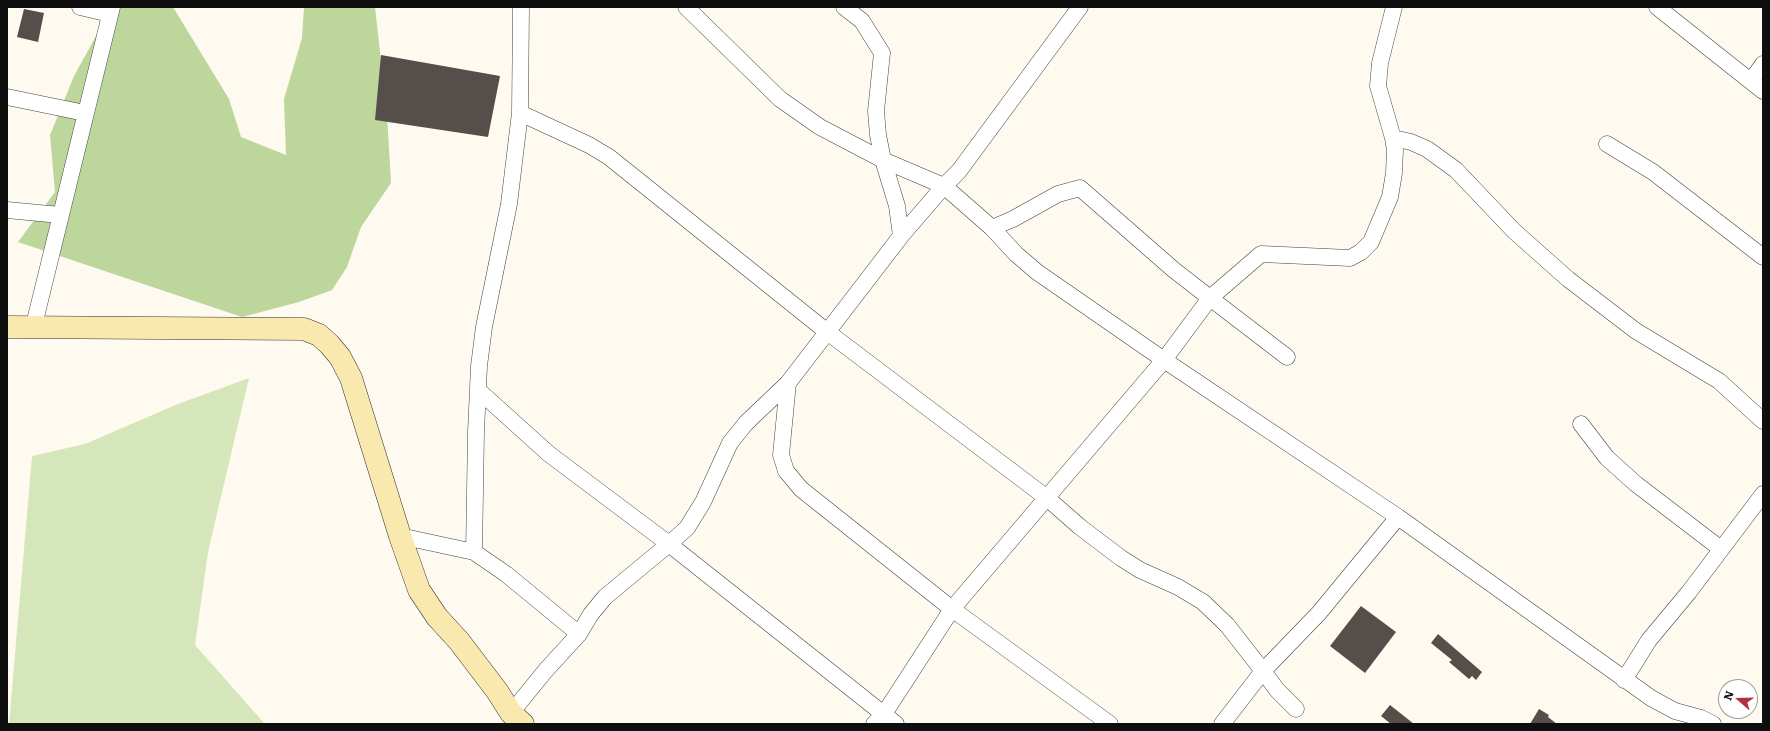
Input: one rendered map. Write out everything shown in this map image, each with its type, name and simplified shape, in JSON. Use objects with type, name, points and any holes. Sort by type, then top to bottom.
[{"type":"street","points":[[33,328],[111,10],[80,7]]},
{"type":"street","points":[[474,552],[478,390],[484,327],[509,204],[520,113],[521,7]]},
{"type":"street","points":[[686,7],[780,99],[820,127],[883,160],[944,186],[992,228],[1016,254],[1037,272],[1164,360],[1398,517],[1679,718],[1701,718],[1713,724]]},
{"type":"street","points":[[844,7],[862,21],[882,53],[876,111],[883,160],[897,206],[901,236]]},
{"type":"street","points":[[7,327],[304,329],[319,335],[340,357],[351,378],[413,575],[427,604],[463,647],[517,718],[546,670],[579,634],[591,614],[605,597],[687,528],[703,502],[730,443],[746,423],[788,383],[826,331],[901,236],[975,150],[1080,7]]},
{"type":"street","points":[[478,390],[549,454],[669,544],[885,721],[952,609],[1164,360],[1210,298],[1261,254],[1350,258],[1361,252],[1371,242],[1390,197],[1394,173],[1393,138],[1378,86],[1380,63],[1394,7]]},
{"type":"street","points":[[1656,7],[1757,86],[1763,64]]},
{"type":"street","points":[[7,97],[85,113]]},
{"type":"street","points":[[520,113],[589,145],[609,157],[826,331],[1047,498],[1080,527],[1121,558],[1140,570],[1178,587],[1203,602],[1227,625],[1277,690],[1296,709]]},
{"type":"street","points":[[1393,138],[1411,142],[1427,149],[1456,170],[1514,231],[1568,279],[1636,331],[1718,381],[1763,421]]},
{"type":"street","points":[[1607,144],[1653,172],[1763,257]]},
{"type":"street","points":[[992,228],[1058,194],[1080,188],[1174,270],[1287,357]]},
{"type":"street","points":[[7,210],[60,214]]},
{"type":"street","points":[[788,383],[781,455],[786,472],[801,489],[952,609],[1110,724]]},
{"type":"street","points":[[1581,424],[1607,458],[1721,549]]},
{"type":"street","points":[[1624,680],[1649,640],[1689,592],[1763,494]]},
{"type":"street","points":[[1222,724],[1263,671],[1319,613],[1398,517]]},
{"type":"street","points":[[400,536],[474,552],[506,574],[579,634]]},
{"type":"green space","points":[[112,7],[173,7],[229,99],[241,137],[286,155],[284,99],[302,38],[304,7],[375,7],[387,115],[391,183],[361,227],[347,267],[332,290],[299,302],[242,317],[18,242],[55,192],[50,135],[74,76]]},
{"type":"green space","points":[[249,378],[208,552],[195,645],[265,724],[9,724],[32,456],[85,444],[178,404]]},
{"type":"building","points":[[24,9],[44,13],[38,42],[17,37]]},
{"type":"building","points":[[381,55],[500,76],[488,137],[375,120]]},
{"type":"building","points":[[1361,606],[1396,632],[1365,673],[1330,646]]},
{"type":"building","points":[[1438,634],[1482,672],[1476,680],[1472,676],[1469,679],[1449,662],[1452,660],[1431,643]]},
{"type":"building","points":[[1390,705],[1414,724],[1391,724],[1381,716]]},
{"type":"building","points":[[1539,709],[1549,715],[1548,717],[1557,724],[1530,724]]}]
